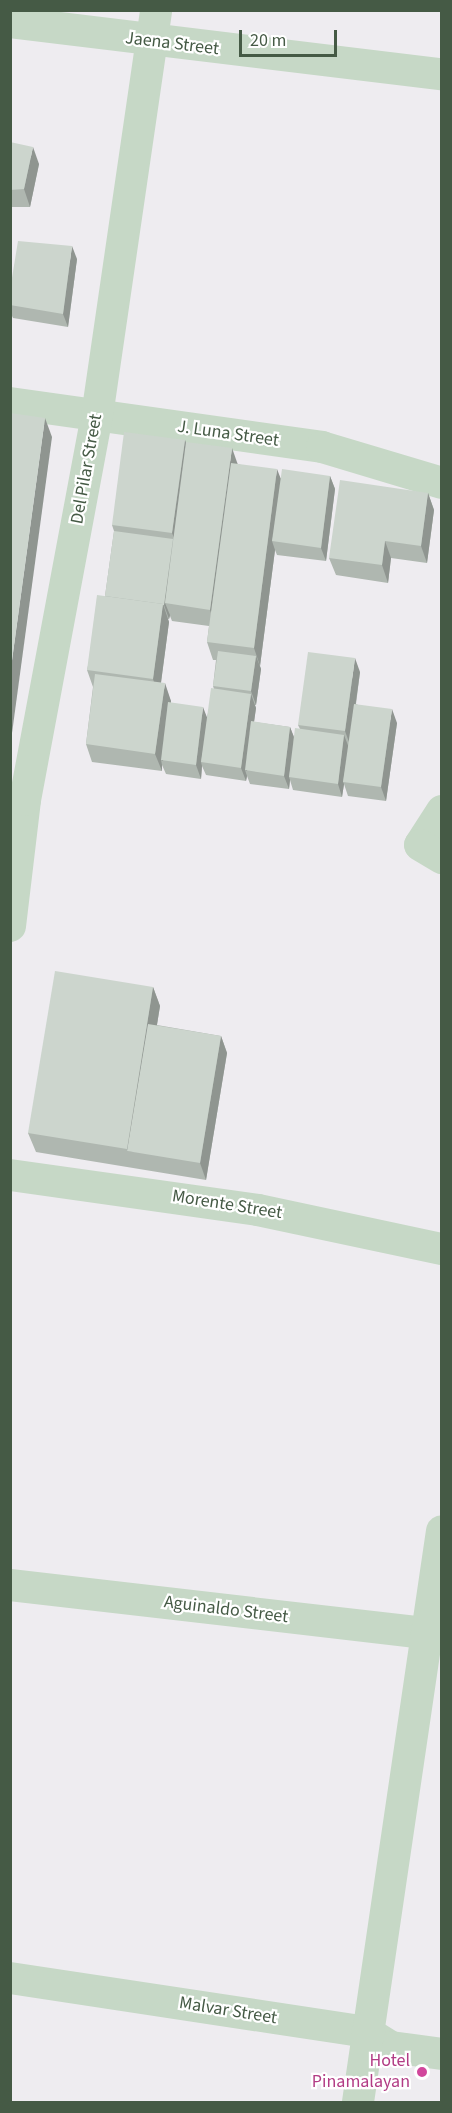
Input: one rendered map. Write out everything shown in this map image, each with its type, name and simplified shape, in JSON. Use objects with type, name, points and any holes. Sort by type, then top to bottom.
[{"type":"street","name":"Del Pilar Street","points":[[10,926],[18,799],[97,416],[156,10]]},
{"type":"street","name":"Jaena Street","points":[[10,22],[152,43],[441,74]]},
{"type":"street","name":"J. Luna Street","points":[[10,404],[322,447],[441,483]]},
{"type":"street","points":[[441,811],[420,845],[441,858]]},
{"type":"street","name":"Morente Street","points":[[10,1175],[258,1210],[441,1249]]},
{"type":"street","points":[[358,2103],[367,2032],[434,1634],[441,1531]]},
{"type":"street","name":"Aguinaldo Street","points":[[10,1585],[434,1634]]},
{"type":"street","name":"Malvar Street","points":[[10,1978],[367,2032],[392,2047],[441,2054]]},
{"type":"building","points":[[10,142],[33,147],[24,189],[10,190]]},
{"type":"building","points":[[18,241],[72,246],[63,314],[10,305],[10,290]]},
{"type":"building","points":[[10,413],[45,418],[10,675]]},
{"type":"building","points":[[124,432],[185,440],[172,533],[112,525]]},
{"type":"building","points":[[186,442],[232,448],[210,610],[165,603]]},
{"type":"building","points":[[231,463],[277,469],[254,648],[207,642]]},
{"type":"building","points":[[282,469],[330,476],[321,548],[272,541]]},
{"type":"building","points":[[340,480],[428,493],[421,546],[385,541],[382,565],[329,558]]},
{"type":"building","points":[[114,531],[173,539],[164,605],[105,596]]},
{"type":"building","points":[[97,595],[163,604],[153,679],[87,670]]},
{"type":"building","points":[[218,651],[256,656],[251,691],[213,686]]},
{"type":"building","points":[[308,652],[355,658],[345,731],[298,725]]},
{"type":"building","points":[[95,674],[165,683],[155,754],[86,744]]},
{"type":"building","points":[[211,688],[251,694],[241,768],[201,762]]},
{"type":"building","points":[[168,702],[203,707],[196,765],[161,760]]},
{"type":"building","points":[[354,704],[392,709],[381,787],[343,782]]},
{"type":"building","points":[[251,721],[290,727],[284,776],[245,770]]},
{"type":"building","points":[[295,728],[344,735],[338,784],[289,777]]},
{"type":"building","points":[[55,971],[153,987],[127,1149],[28,1133]]},
{"type":"building","points":[[148,1024],[221,1036],[200,1163],[127,1151]]},
{"type":"place","name":"Hotel Pinamalayan","points":[[422,2072]]}]
